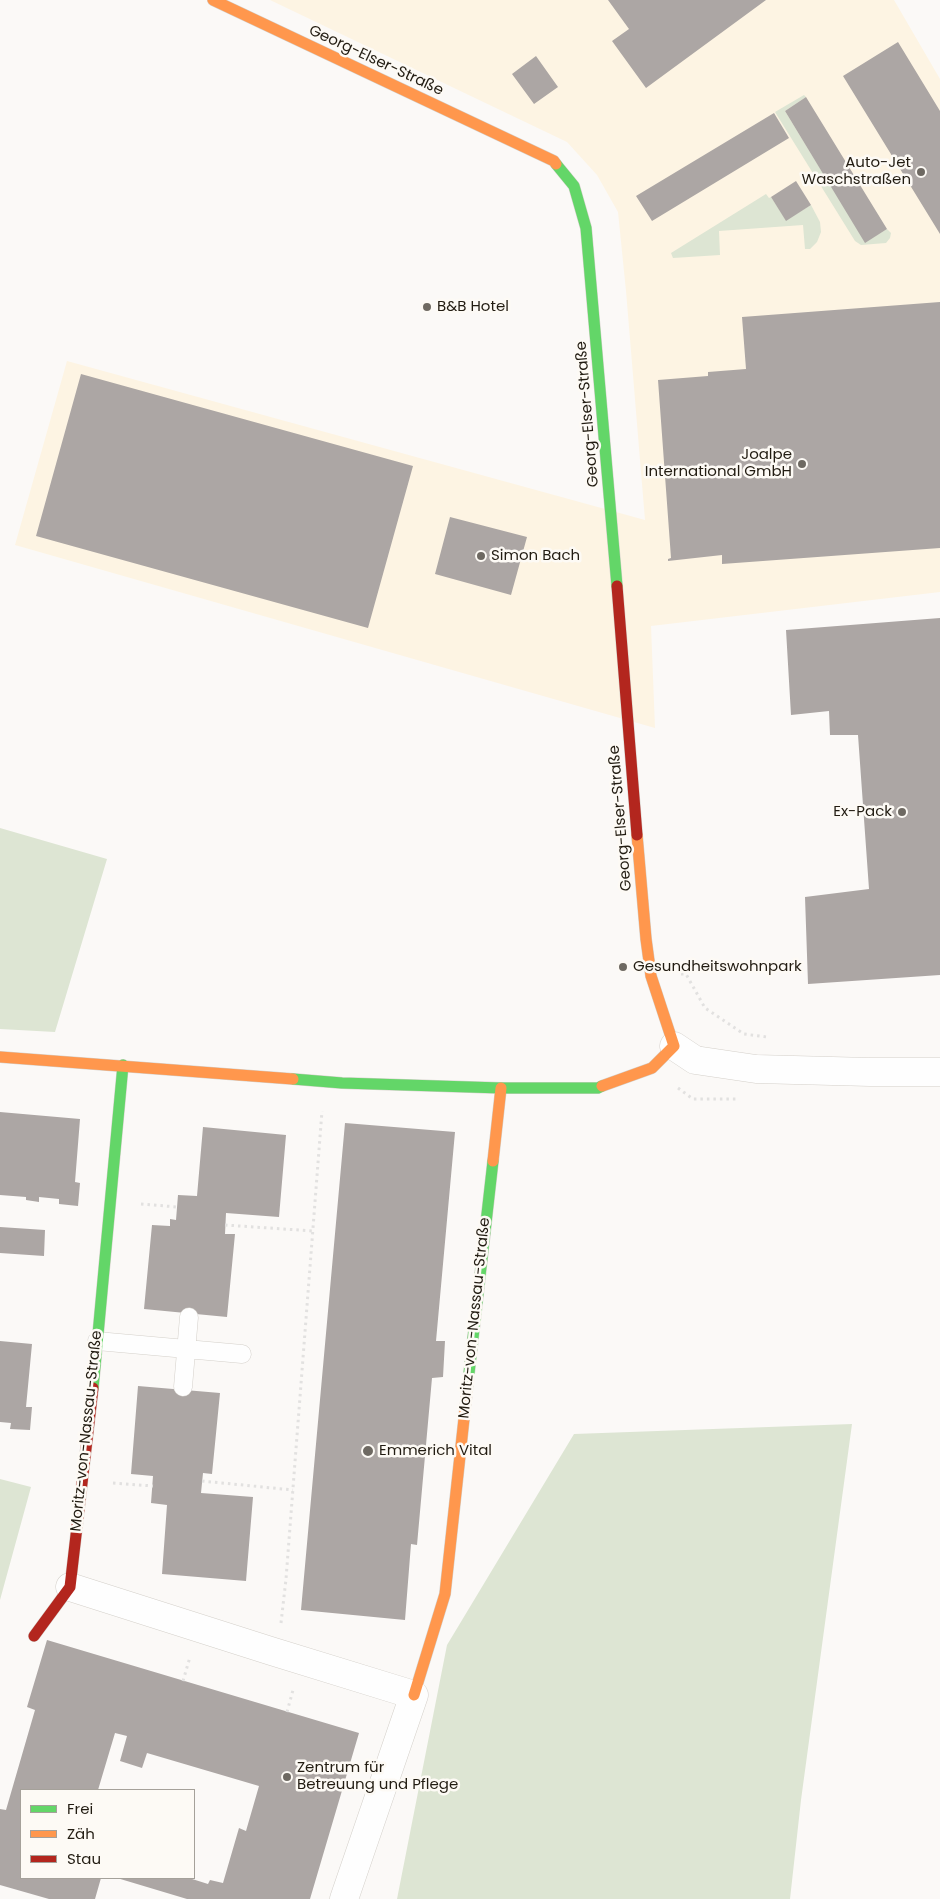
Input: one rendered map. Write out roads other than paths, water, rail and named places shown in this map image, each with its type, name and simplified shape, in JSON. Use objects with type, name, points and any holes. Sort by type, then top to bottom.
[{"type":"street","name":"Georg-Elser-Straße","points":[[213,0],[554,161],[574,186],[586,228],[646,939],[651,976],[674,1046]]},
{"type":"street","points":[[0,1057],[325,1082],[501,1088],[598,1088],[652,1068],[674,1046],[695,1060],[756,1069],[940,1072]]},
{"type":"street","name":"Moritz-von-Nassau-Straße","points":[[34,1636],[70,1587],[98,1341],[123,1065]]},
{"type":"street","name":"Moritz-von-Nassau-Straße","points":[[344,1899],[414,1695],[445,1594],[501,1088]]},
{"type":"street","points":[[70,1587],[414,1695]]},
{"type":"lane","points":[[183,1387],[189,1317]]},
{"type":"lane","points":[[98,1341],[242,1354]]},
{"type":"place","name":"Auto-Jet Waschstraßen","points":[[921,172]]},
{"type":"place","name":"B&B Hotel","points":[[427,307]]},
{"type":"place","name":"Joalpe International GmbH","points":[[802,464]]},
{"type":"place","name":"Simon Bach","points":[[481,556]]},
{"type":"place","name":"Ex-Pack","points":[[902,812]]},
{"type":"place","name":"Gesundheitswohnpark","points":[[623,967]]},
{"type":"place","name":"Emmerich Vital","points":[[368,1451]]},
{"type":"place","name":"Zentrum für Betreuung und Pflege","points":[[287,1777]]}]
